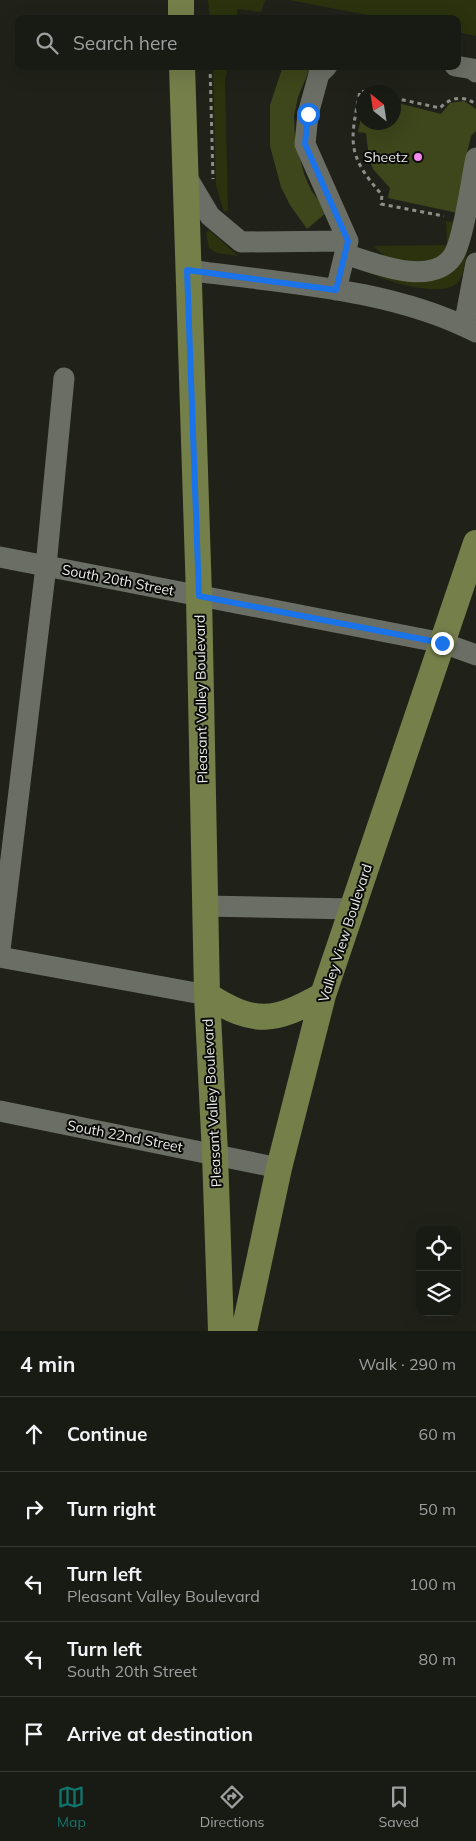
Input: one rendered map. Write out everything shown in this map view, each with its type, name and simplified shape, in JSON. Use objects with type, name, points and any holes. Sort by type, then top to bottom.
[{"type":"main road","points":[[181,0],[181,15]]},
{"type":"main road","name":"Pleasant Valley Boulevard","points":[[182,70],[187,270],[199,596],[206,995],[215,1154],[221,1331]]},
{"type":"main road","name":"Valley View Boulevard","points":[[244,1331],[280,1168],[324,995],[476,543]]},
{"type":"main road","points":[[206,995],[241,1014],[260,1018],[278,1016],[299,1009],[324,995]]},
{"type":"street","points":[[461,67],[474,69],[476,72]]},
{"type":"street","points":[[323,70],[319,74],[308,114],[305,144],[347,247],[336,290]]},
{"type":"street","points":[[185,174],[210,216],[241,242],[347,247],[385,268],[415,272],[434,270],[453,257],[460,238],[476,158]]},
{"type":"street","points":[[187,270],[336,290],[442,315],[470,329],[476,263]]},
{"type":"street","points":[[0,950],[46,566],[64,378]]},
{"type":"street","name":"South 20th Street","points":[[0,557],[442,643],[476,655]]},
{"type":"street","points":[[205,906],[353,909]]},
{"type":"street","points":[[0,957],[206,995]]},
{"type":"street","name":"South 22nd Street","points":[[0,1112],[280,1168]]},
{"type":"path","points":[[210,70],[213,184]]},
{"type":"path","points":[[401,100],[440,108],[448,100],[457,98],[467,99],[476,104]]},
{"type":"path","points":[[356,111],[352,131],[355,154],[363,174],[382,195],[381,204],[452,218]]},
{"type":"green space","points":[[208,0],[265,0],[261,12],[238,9],[237,15],[210,15]]},
{"type":"green space","points":[[289,0],[476,0],[476,36],[461,33],[461,15],[367,15]]},
{"type":"green space","points":[[213,70],[227,70],[225,81],[228,210],[224,212],[216,185]]},
{"type":"green space","points":[[446,221],[453,222],[446,253],[425,263],[389,259],[373,246],[447,245]]},
{"type":"green space","points":[[209,230],[238,256],[217,253],[209,248],[206,233]]},
{"type":"green space","points":[[468,248],[461,278],[452,286],[441,289],[401,284],[368,272],[419,279]]},
{"type":"building","points":[[282,70],[309,70],[298,97],[294,116],[295,138],[304,174],[311,190],[327,212],[307,229],[290,205],[281,187],[270,146],[270,105]]},
{"type":"building","name":"Sheetz","points":[[464,101],[476,109],[476,131],[471,136],[466,157],[462,214],[388,198],[390,188],[373,169],[369,158],[366,133],[358,132],[358,130],[401,130],[401,104],[441,114],[450,103]]},
{"type":"place","name":"Sheetz","points":[[418,157]]},
{"type":"route","points":[[308,114],[305,144],[348,241],[336,290],[187,270],[199,596],[442,643]]}]
